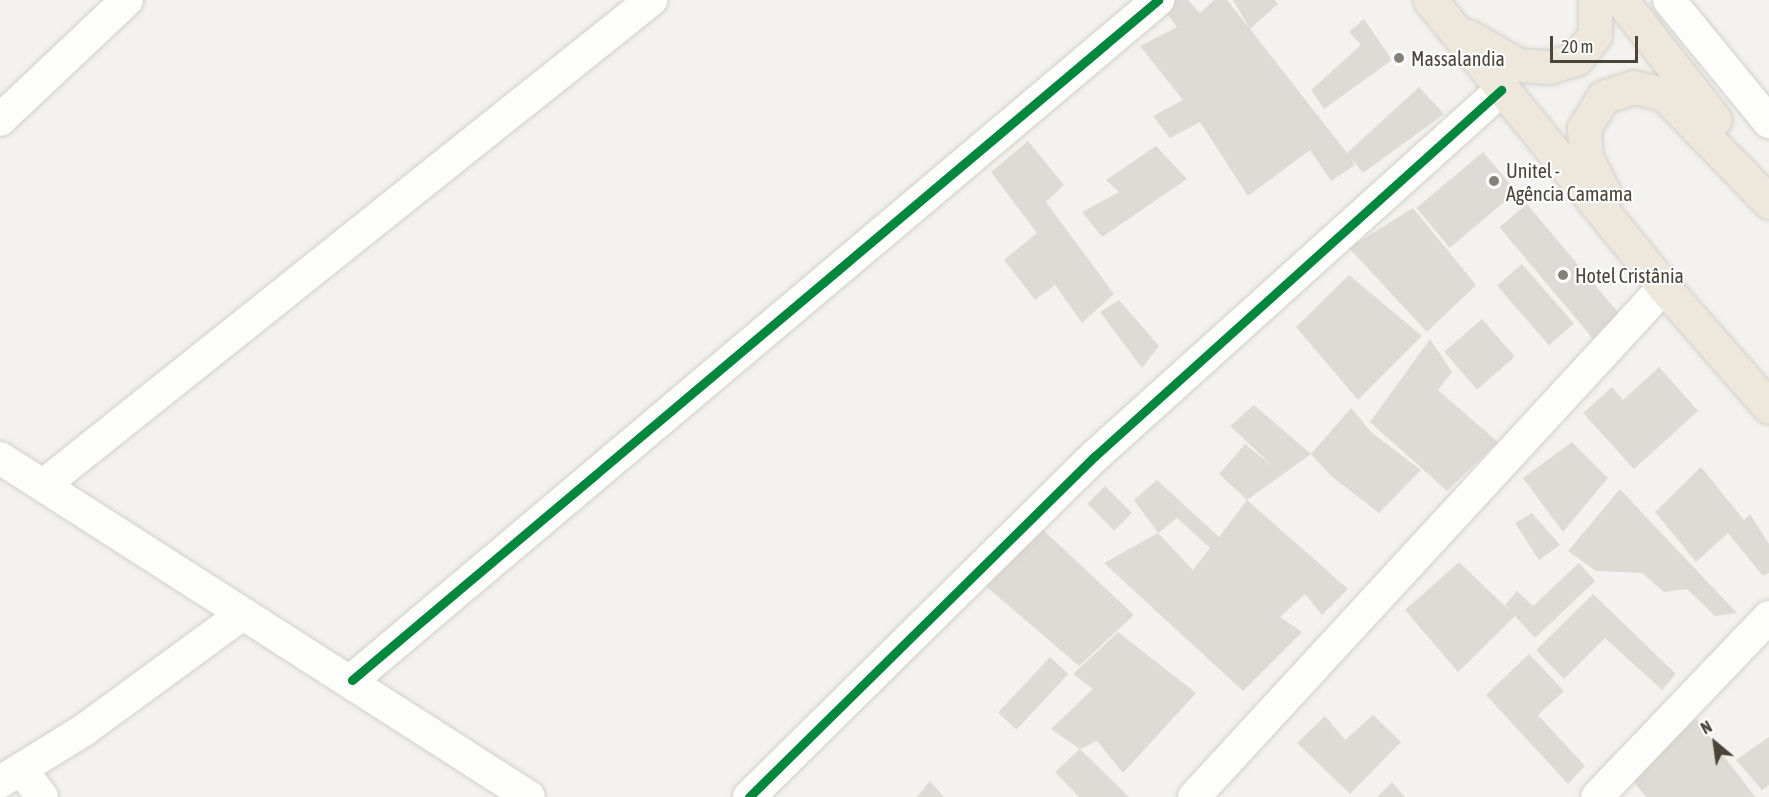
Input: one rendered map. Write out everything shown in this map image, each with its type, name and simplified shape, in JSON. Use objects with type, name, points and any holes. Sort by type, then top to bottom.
[{"type":"highway","points":[[1439,12],[1518,65],[1549,67],[1576,59],[1595,35],[1595,0]]},
{"type":"highway","points":[[1621,0],[1769,190]]},
{"type":"highway","points":[[1439,12],[1664,287],[1701,324]]},
{"type":"highway","points":[[1769,202],[1664,94],[1633,87],[1603,97],[1584,128],[1586,157],[1599,187],[1701,324],[1769,406]]},
{"type":"street","points":[[0,120],[127,0]]},
{"type":"street","points":[[45,484],[651,0]]},
{"type":"street","points":[[352,680],[1158,0]]},
{"type":"street","points":[[1669,0],[1769,122]]},
{"type":"street","points":[[749,797],[1095,456],[1501,90]]},
{"type":"street","points":[[1194,797],[1664,287]]},
{"type":"street","points":[[0,458],[45,484],[241,615],[352,680],[529,797]]},
{"type":"street","points":[[42,797],[10,776],[84,730],[241,615]]},
{"type":"street","points":[[1597,797],[1769,617]]},
{"type":"building","points":[[1175,0],[1188,0],[1200,13],[1214,0],[1227,0],[1347,153],[1419,87],[1444,114],[1363,173],[1351,158],[1355,165],[1331,181],[1310,150],[1248,196],[1200,122],[1170,138],[1153,116],[1183,100],[1140,46],[1177,27],[1164,9]]},
{"type":"building","points":[[1233,0],[1275,0],[1278,4],[1250,29]]},
{"type":"building","points":[[1364,19],[1392,60],[1324,109],[1311,90],[1361,45],[1349,32]]},
{"type":"building","points":[[1028,141],[1064,185],[1046,202],[1114,294],[1082,323],[1055,285],[1035,300],[1004,260],[1037,233],[991,172]]},
{"type":"building","points":[[1156,146],[1187,179],[1102,237],[1082,212],[1119,192],[1106,180]]},
{"type":"building","points":[[1483,152],[1516,192],[1450,248],[1416,208]]},
{"type":"building","name":"Hotel Cristânia","points":[[1527,204],[1627,323],[1599,346],[1499,227]]},
{"type":"building","points":[[1413,208],[1476,285],[1427,332],[1349,248]]},
{"type":"building","points":[[1522,264],[1574,324],[1549,345],[1497,286]]},
{"type":"building","points":[[1349,275],[1422,336],[1358,400],[1296,327]]},
{"type":"building","points":[[1119,300],[1159,346],[1142,368],[1100,312]]},
{"type":"building","points":[[1482,319],[1515,357],[1477,390],[1444,352]]},
{"type":"building","points":[[1430,339],[1452,372],[1438,390],[1498,442],[1447,491],[1370,422]]},
{"type":"building","points":[[1659,367],[1698,411],[1634,469],[1583,413],[1612,387],[1623,400]]},
{"type":"building","points":[[1254,405],[1311,454],[1247,500],[1219,474],[1245,444],[1275,468],[1230,426]]},
{"type":"building","points":[[1351,408],[1372,433],[1421,470],[1379,513],[1330,475],[1311,454]]},
{"type":"building","points":[[1572,442],[1608,478],[1563,532],[1523,478]]},
{"type":"building","points":[[1701,467],[1744,520],[1750,514],[1769,544],[1769,573],[1763,576],[1728,533],[1696,562],[1655,512]]},
{"type":"building","points":[[1157,480],[1219,537],[1247,500],[1348,589],[1322,615],[1305,594],[1280,617],[1302,632],[1243,691],[1104,563],[1158,533],[1134,500]],"holes":[[[1177,518],[1210,548],[1193,570],[1158,533]]]},
{"type":"building","points":[[1105,486],[1132,513],[1114,531],[1087,504]]},
{"type":"building","points":[[1620,489],[1737,613],[1715,616],[1687,589],[1664,592],[1642,573],[1596,571],[1568,551]]},
{"type":"building","points":[[1532,513],[1560,545],[1539,560],[1515,523]]},
{"type":"building","points":[[1040,527],[1134,615],[1079,666],[982,583]]},
{"type":"building","points":[[1459,562],[1510,611],[1505,605],[1517,591],[1533,606],[1579,563],[1595,581],[1535,638],[1515,616],[1458,672],[1405,610]]},
{"type":"building","points":[[1593,594],[1676,674],[1662,690],[1605,638],[1564,679],[1536,650]]},
{"type":"building","points":[[1118,632],[1196,693],[1123,773],[1097,741],[1080,749],[1051,729],[1093,689],[1073,674]]},
{"type":"building","points":[[1529,654],[1564,691],[1538,715],[1585,766],[1568,784],[1486,695]]},
{"type":"building","points":[[1050,657],[1068,674],[1016,730],[998,713]]},
{"type":"building","points":[[1373,715],[1401,742],[1350,794],[1297,743],[1325,716],[1345,740]]},
{"type":"building","points":[[1696,719],[1755,797],[1646,797],[1629,776]]},
{"type":"building","points":[[1769,737],[1769,785],[1762,790],[1736,760]]},
{"type":"building","points":[[1080,749],[1129,797],[1079,797],[1055,772]]},
{"type":"building","points":[[930,781],[944,797],[917,797]]},
{"type":"building","points":[[1392,782],[1405,797],[1377,797]]},
{"type":"cycle path","points":[[352,680],[1158,0]]},
{"type":"cycle path","points":[[749,797],[1095,456],[1501,90]]},
{"type":"place","name":"Massalandia","points":[[1399,58]]},
{"type":"place","name":"Unitel - Agência Camama","points":[[1494,181]]},
{"type":"place","name":"Hotel Cristânia","points":[[1563,275]]}]
